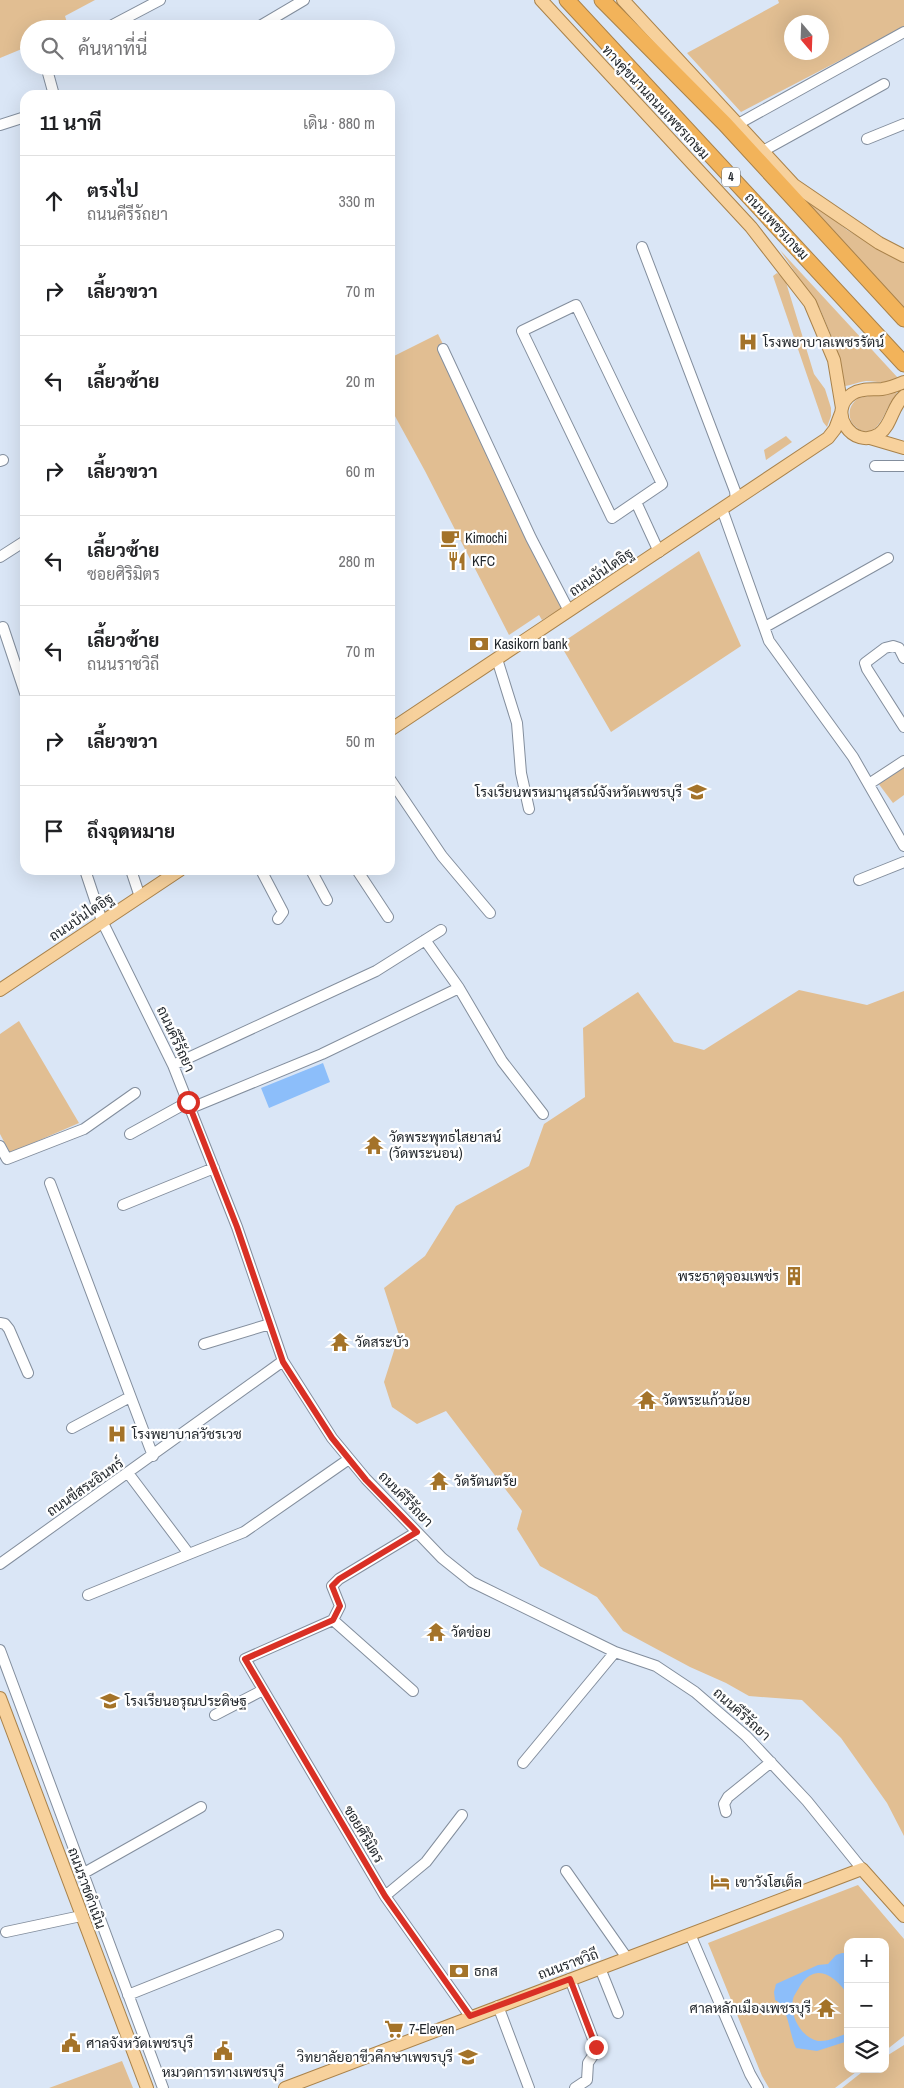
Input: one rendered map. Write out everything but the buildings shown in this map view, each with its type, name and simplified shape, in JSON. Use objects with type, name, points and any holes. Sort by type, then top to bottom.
[{"type":"highway","name":"ถนนเพชรเกษม","points":[[567,0],[900,359]]},
{"type":"highway","name":"4","points":[[602,0],[725,124],[904,320]]},
{"type":"main road","name":"ทางคู่ขนานถนนเพชรเกษม","points":[[541,0],[750,227],[810,302],[834,360],[842,410]]},
{"type":"main road","points":[[624,0],[794,185],[879,243],[904,256]]},
{"type":"main road","name":"ถนนบันไดอิฐ","points":[[395,727],[828,438],[835,429],[848,397],[860,390],[882,389],[904,382]]},
{"type":"main road","points":[[870,438],[883,431],[887,426],[893,409],[904,396]]},
{"type":"main road","points":[[842,410],[844,426],[856,436]]},
{"type":"main road","name":"ถนนบันไดอิฐ","points":[[828,438],[841,435],[870,438]]},
{"type":"main road","points":[[870,438],[904,448]]},
{"type":"main road","name":"ถนนบันไดอิฐ","points":[[0,990],[173,875]]},
{"type":"main road","name":"ถนนราชดำเนิน","points":[[0,1698],[147,2088]]},
{"type":"main road","name":"ถนนคีรีรัถยา","points":[[862,1869],[904,1916]]},
{"type":"main road","name":"ถนนราชวิถี","points":[[284,2088],[862,1869]]},
{"type":"street","points":[[122,20],[160,0]]},
{"type":"street","points":[[270,20],[304,0]]},
{"type":"street","points":[[738,124],[904,32]]},
{"type":"street","points":[[48,75],[53,90]]},
{"type":"street","points":[[763,151],[884,84]]},
{"type":"street","points":[[0,125],[20,119]]},
{"type":"street","points":[[867,139],[904,124]]},
{"type":"street","points":[[642,247],[735,492],[736,500]]},
{"type":"street","points":[[576,305],[662,484],[636,502],[612,518],[522,331],[576,305]]},
{"type":"street","points":[[443,349],[531,538],[569,611]]},
{"type":"street","points":[[875,466],[904,466]]},
{"type":"street","points":[[636,502],[658,552]]},
{"type":"street","points":[[722,509],[769,641],[853,756],[904,846]]},
{"type":"street","points":[[0,557],[20,544]]},
{"type":"street","points":[[765,627],[888,558]]},
{"type":"street","points":[[2,626],[20,678]]},
{"type":"street","points":[[904,658],[899,648],[894,646],[885,648],[865,663],[904,727]]},
{"type":"street","points":[[497,660],[517,723],[521,774],[529,809]]},
{"type":"street","points":[[869,784],[904,761]]},
{"type":"street","points":[[395,786],[442,856],[490,913]]},
{"type":"street","points":[[859,880],[904,862]]},
{"type":"street","name":"ถนนคีรีรัถยา","points":[[87,875],[102,921],[173,1065],[245,1250],[283,1362],[326,1430],[366,1480],[442,1558],[472,1582],[615,1652],[656,1666],[694,1692],[746,1736],[771,1762],[807,1801],[862,1869]]},
{"type":"street","points":[[133,875],[140,897]]},
{"type":"street","points":[[264,875],[283,912],[278,919]]},
{"type":"street","points":[[313,875],[327,900]]},
{"type":"street","points":[[360,875],[388,917]]},
{"type":"street","points":[[173,1065],[376,971],[441,930]]},
{"type":"street","points":[[425,940],[459,988],[502,1061],[543,1114]]},
{"type":"street","points":[[130,1134],[189,1105],[322,1054],[459,988]]},
{"type":"street","points":[[0,1146],[7,1159],[84,1129],[135,1093]]},
{"type":"street","points":[[123,1205],[214,1168]]},
{"type":"street","points":[[50,1183],[153,1456]]},
{"type":"street","points":[[0,1323],[6,1324],[9,1329],[28,1373]]},
{"type":"street","points":[[204,1344],[270,1324]]},
{"type":"street","name":"ถนนขีสระอินทร์","points":[[0,1564],[283,1362]]},
{"type":"street","points":[[72,1428],[130,1397]]},
{"type":"street","points":[[88,1594],[244,1532],[349,1459]]},
{"type":"street","points":[[128,1473],[189,1554]]},
{"type":"street","points":[[413,1691],[333,1620],[340,1606],[332,1586],[339,1579],[417,1532]]},
{"type":"street","name":"ซอยศิริมิตร","points":[[333,1620],[245,1659],[385,1896],[470,2016]]},
{"type":"street","points":[[0,1650],[3,1669],[60,1810],[163,2088]]},
{"type":"street","points":[[523,1763],[615,1652]]},
{"type":"street","points":[[215,1715],[263,1690]]},
{"type":"street","points":[[726,1812],[724,1804],[728,1797],[771,1762]]},
{"type":"street","points":[[84,1873],[201,1807]]},
{"type":"street","points":[[45,1815],[60,1810]]},
{"type":"street","points":[[385,1896],[426,1862],[462,1815]]},
{"type":"street","points":[[566,1871],[627,1958]]},
{"type":"street","points":[[6,1932],[81,1916]]},
{"type":"street","points":[[690,1934],[750,2074],[758,2088]]},
{"type":"street","points":[[128,1994],[278,1935]]},
{"type":"street","points":[[600,1968],[618,2013]]},
{"type":"street","points":[[570,1979],[596,2047],[596,2051],[588,2063],[587,2080],[575,2088]]},
{"type":"street","points":[[117,2010],[132,2005]]},
{"type":"street","points":[[498,2006],[529,2088]]},
{"type":"shaded area","points":[[0,0],[95,0],[65,16],[66,20],[20,20],[20,50],[0,58]]},
{"type":"shaded area","points":[[778,0],[904,0],[904,27],[741,112],[687,53],[779,3]]},
{"type":"shaded area","points":[[780,178],[847,230],[904,263],[904,311]]},
{"type":"shaded area","points":[[780,250],[898,378],[890,382],[866,381],[845,386],[834,342],[820,309]]},
{"type":"shaded area","points":[[777,273],[785,279],[814,374],[825,389],[831,408],[831,416],[827,427],[823,422],[773,276]]},
{"type":"shaded area","points":[[438,334],[443,344],[438,349],[564,607],[542,620],[539,615],[509,635],[395,416],[395,356]]},
{"type":"shaded area","points":[[897,391],[883,417],[871,431],[865,432],[852,423],[850,409],[858,398]]},
{"type":"shaded area","points":[[786,436],[792,442],[766,460],[764,450]]},
{"type":"shaded area","points":[[699,551],[741,646],[611,732],[560,644]]},
{"type":"shaded area","points":[[904,755],[904,795],[893,803],[872,775]]},
{"type":"shaded area","points":[[799,990],[867,1005],[904,991],[904,1836],[887,1803],[841,1738],[802,1700],[749,1696],[726,1683],[690,1667],[623,1631],[597,1597],[540,1566],[517,1529],[522,1511],[446,1411],[417,1424],[392,1407],[384,1382],[399,1335],[384,1288],[425,1256],[456,1206],[529,1166],[544,1124],[585,1097],[583,1028],[638,992],[674,1042],[704,1050]]},
{"type":"shaded area","points":[[19,1021],[79,1123],[10,1153],[0,1134],[0,1034]]},
{"type":"shaded area","points":[[858,1885],[904,1939],[904,2036],[889,2048],[889,1938],[844,1938],[844,2073],[855,2073],[835,2088],[769,2088],[762,2076],[708,1943]]},
{"type":"shaded area","points":[[904,2045],[904,2088],[842,2088],[861,2073],[889,2073],[889,2054]]},
{"type":"shaded area","points":[[122,2061],[133,2088],[49,2088]]},
{"type":"water","points":[[323,1063],[330,1082],[269,1108],[261,1088]]},
{"type":"water","points":[[844,1953],[844,1989],[838,1982],[826,1974],[813,1974],[806,1978],[800,1986],[792,2006],[798,2025],[807,2036],[818,2041],[826,2041],[844,2034],[844,2042],[817,2051],[796,2048],[783,2008],[775,2000],[776,1984],[818,1965],[828,1964],[836,1955]]},
{"type":"place","name":"โรงพยาบาลเพชรรัตน์","points":[[748,342]]},
{"type":"place","name":"Kimochi","points":[[450,538]]},
{"type":"place","name":"KFC","points":[[457,561]]},
{"type":"place","name":"Kasikorn bank","points":[[479,644]]},
{"type":"place","name":"โรงเรียนพรหมานุสรณ์จังหวัดเพชรบุรี","points":[[697,792]]},
{"type":"place","name":"วัดพระพุทธไสยาสน์ (วัดพระนอน)","points":[[374,1145]]},
{"type":"place","name":"พระธาตุจอมเพข่ร","points":[[794,1276]]},
{"type":"place","name":"วัดสระบัว","points":[[340,1342]]},
{"type":"place","name":"วัดพระแก้วน้อย","points":[[647,1400]]},
{"type":"place","name":"โรงพยาบาลวัชรเวช","points":[[117,1434]]},
{"type":"place","name":"วัดรัตนตรัย","points":[[439,1481]]},
{"type":"place","name":"วัดข่อย","points":[[436,1632]]},
{"type":"place","name":"โรงเรียนอรุณประดิษฐ","points":[[110,1701]]},
{"type":"place","name":"เขาวังโฮเต็ล","points":[[720,1882]]},
{"type":"place","name":"ธกส","points":[[459,1971]]},
{"type":"place","name":"ศาลหลักเมืองเพชรบุรี","points":[[826,2008]]},
{"type":"place","name":"7-Eleven","points":[[394,2029]]},
{"type":"place","name":"ศาลจังหวัดเพชรบุรี","points":[[71,2043]]},
{"type":"place","name":"หมวดการทางเพชรบุรี","points":[[223,2051]]},
{"type":"place","name":"วิทยาลัยอาขีวคึกษาเพขรบุรี","points":[[468,2057]]},
{"type":"route","points":[[188,1102],[237,1227],[283,1362],[332,1438],[366,1480],[417,1532],[339,1579],[332,1586],[340,1606],[333,1620],[245,1659],[385,1896],[470,2016],[570,1979],[596,2047]]}]
